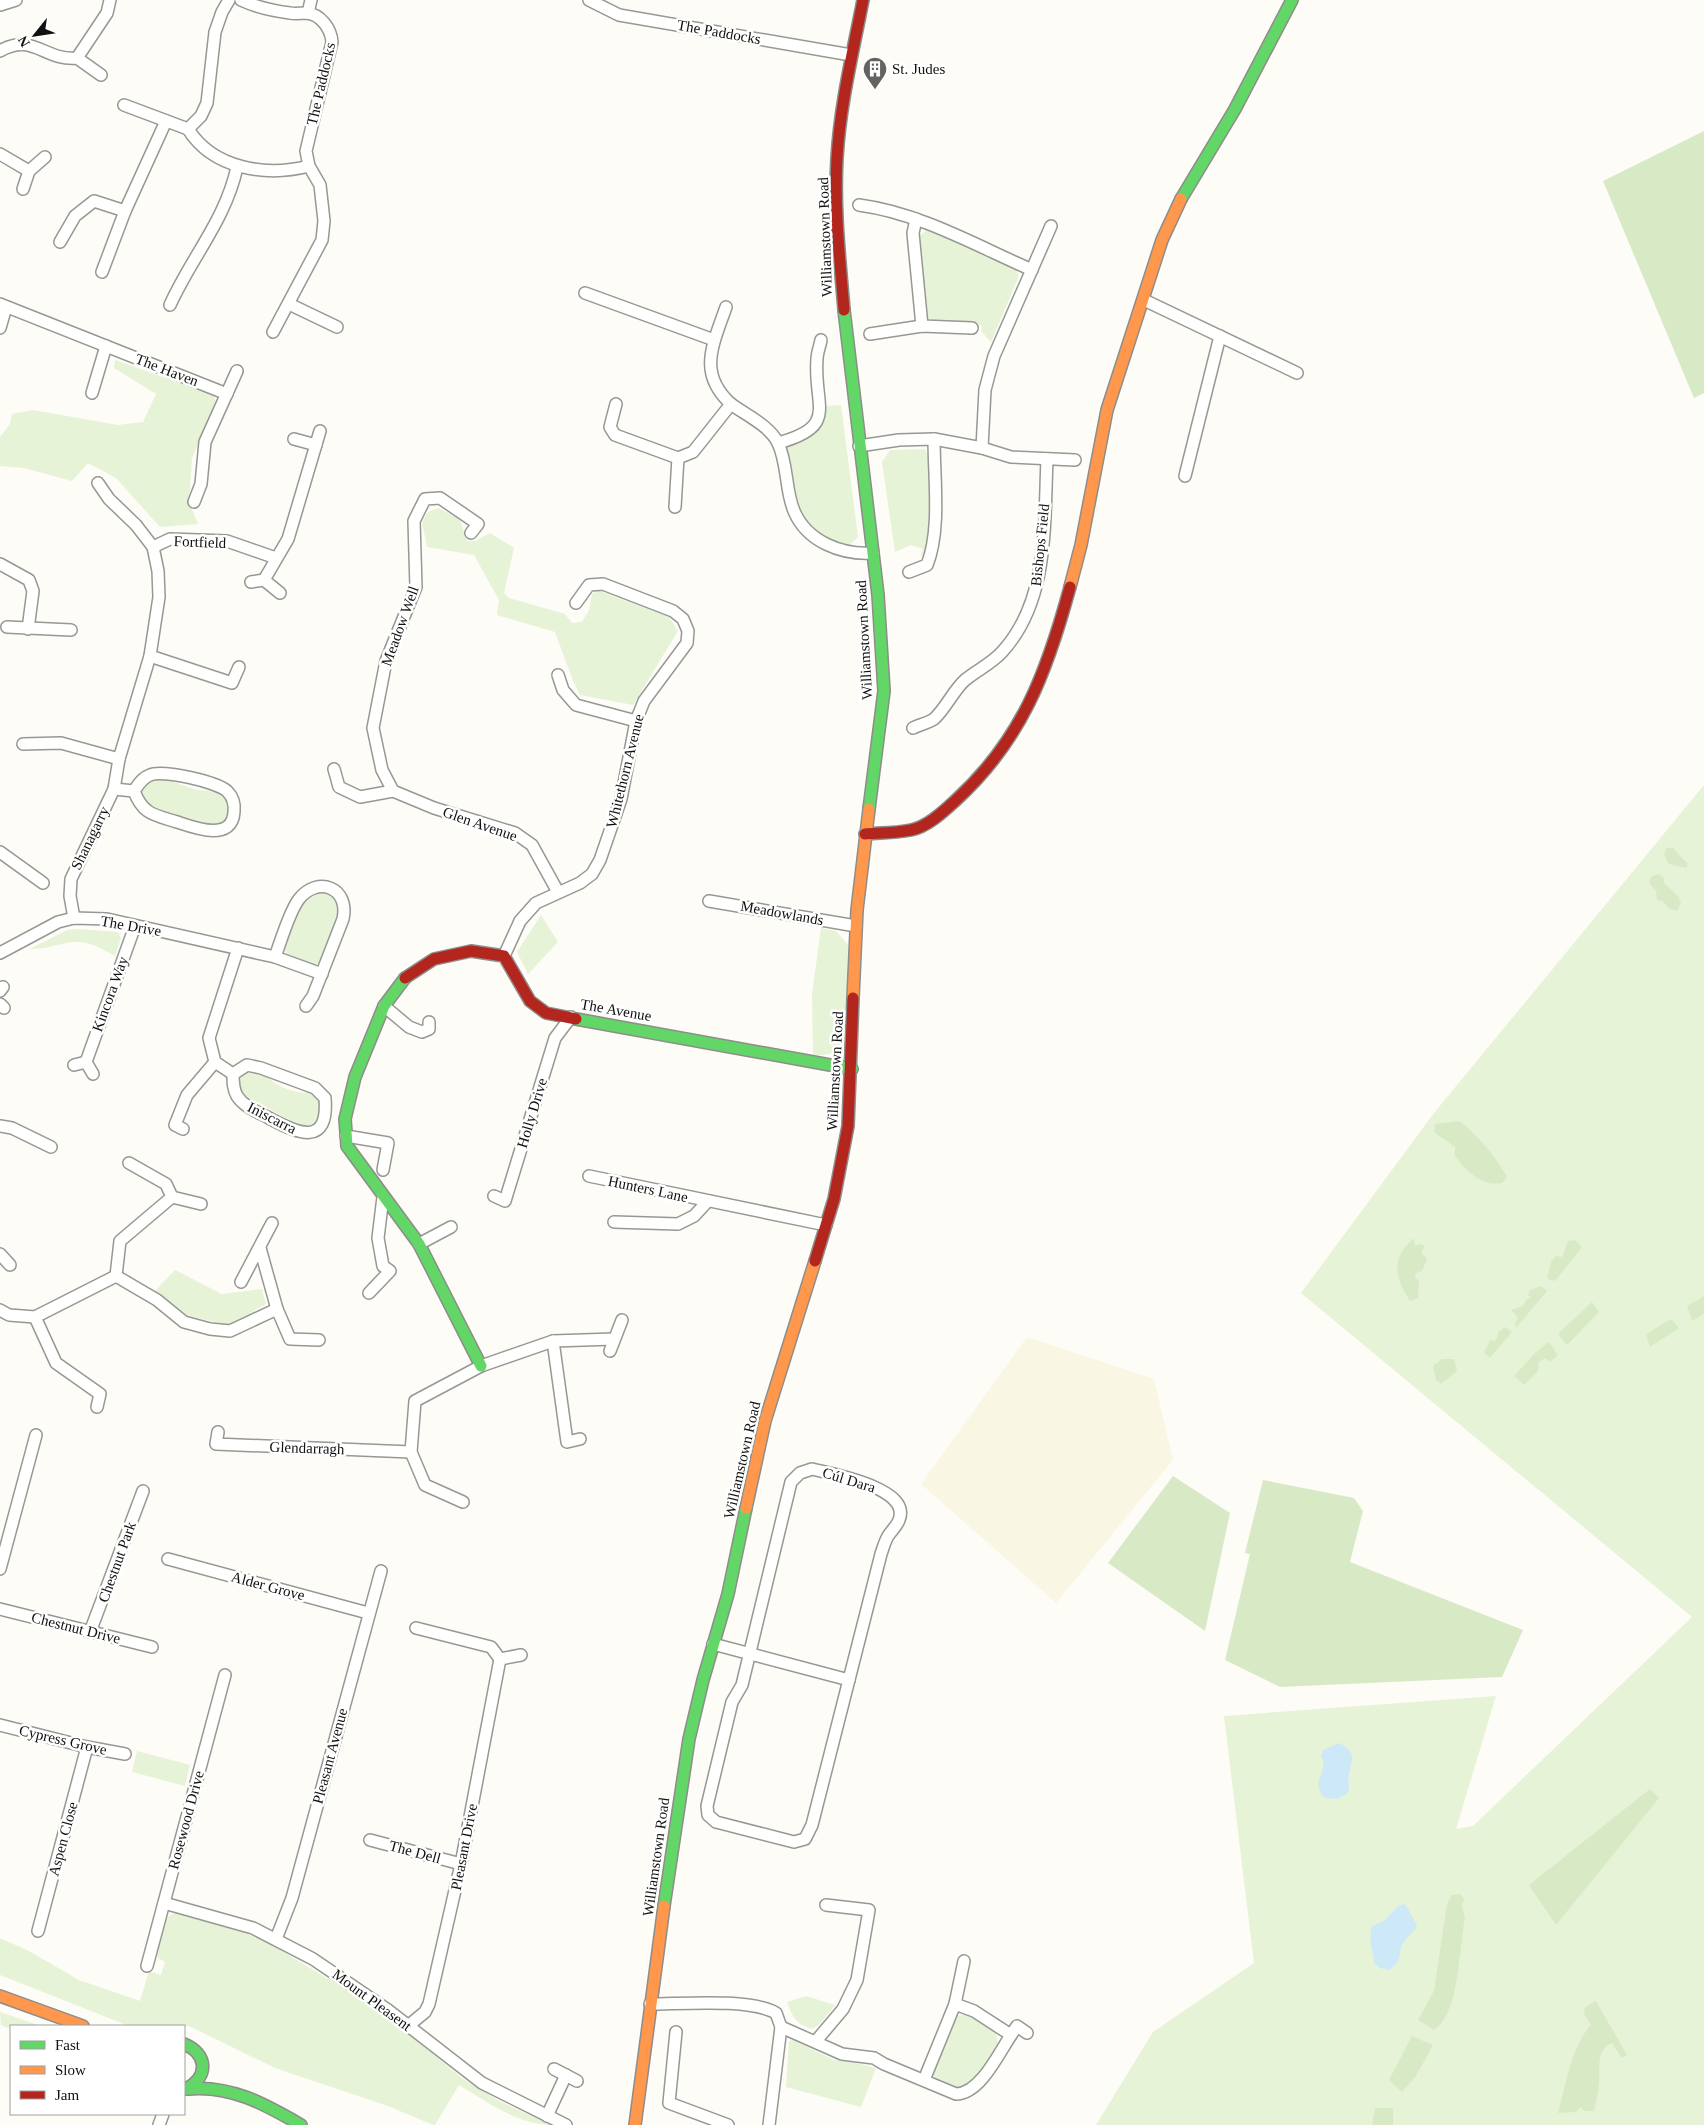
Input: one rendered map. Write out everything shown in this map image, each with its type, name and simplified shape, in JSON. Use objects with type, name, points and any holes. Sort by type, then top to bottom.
[{"type":"street","points":[[0,5],[16,0]]},
{"type":"street","points":[[78,58],[107,13],[110,0]]},
{"type":"street","points":[[188,129],[201,116],[207,103],[215,32],[222,12],[229,0]]},
{"type":"street","points":[[241,0],[252,5],[292,14],[308,13],[312,0]]},
{"type":"street","name":"The Paddocks","points":[[589,0],[619,15],[851,54]]},
{"type":"street","name":"Williamstown Road","points":[[635,2125],[683,1771],[696,1708],[728,1594],[765,1420],[826,1225],[845,1152],[852,1069],[856,926],[884,691],[882,633],[843,311],[837,224],[839,137],[851,54],[863,0]]},
{"type":"street","points":[[866,834],[912,830],[941,814],[994,760],[1024,716],[1042,676],[1064,609],[1081,545],[1107,410],[1158,254],[1175,210],[1235,109],[1292,0]]},
{"type":"street","name":"The Paddocks","points":[[273,332],[322,240],[324,221],[320,185],[309,166],[306,151],[332,42],[331,32],[324,22],[308,13]]},
{"type":"street","points":[[0,56],[0,51],[12,44],[21,42],[65,59],[78,58],[101,75]]},
{"type":"street","points":[[124,106],[188,129],[194,138],[221,159],[238,168],[278,170],[309,166]]},
{"type":"street","points":[[102,272],[125,211],[166,120]]},
{"type":"street","points":[[0,154],[29,171]]},
{"type":"street","points":[[22,190],[29,171],[45,157]]},
{"type":"street","points":[[170,305],[182,277],[214,230],[229,196],[238,168]]},
{"type":"street","points":[[60,242],[75,216],[94,201],[125,211]]},
{"type":"street","points":[[859,205],[886,208],[916,219],[1032,270]]},
{"type":"street","points":[[916,219],[913,233],[922,326]]},
{"type":"street","points":[[982,448],[986,390],[994,356],[1051,226]]},
{"type":"street","points":[[585,293],[714,340]]},
{"type":"street","points":[[1144,300],[1297,373]]},
{"type":"street","points":[[289,304],[337,326]]},
{"type":"street","name":"The Haven","points":[[0,328],[3,305],[227,394]]},
{"type":"street","points":[[726,306],[714,340],[711,360],[711,376],[718,392],[731,404],[766,428],[778,443],[794,511],[805,530],[829,547],[853,554],[873,553]]},
{"type":"street","points":[[870,334],[922,326],[972,328]]},
{"type":"street","points":[[1185,476],[1220,336]]},
{"type":"street","points":[[778,443],[798,437],[812,428],[820,412],[817,359],[822,340]]},
{"type":"street","points":[[92,392],[106,346]]},
{"type":"street","points":[[194,502],[201,484],[205,442],[237,371]]},
{"type":"street","points":[[616,404],[610,427],[615,435],[678,458],[693,452],[731,404]]},
{"type":"street","points":[[264,580],[288,539],[320,431]]},
{"type":"street","points":[[294,439],[316,445]]},
{"type":"street","points":[[859,446],[899,440],[934,440],[982,448],[1011,457],[1075,460]]},
{"type":"street","points":[[909,572],[927,565],[932,551],[934,526],[934,440]]},
{"type":"street","points":[[675,507],[678,458]]},
{"type":"street","name":"Bishops Field","points":[[912,728],[933,719],[963,682],[988,665],[1001,653],[1021,626],[1036,589],[1044,537],[1047,459]]},
{"type":"street","name":"Fortfield","points":[[98,483],[109,499],[136,525],[153,547],[158,571],[159,597],[150,656],[137,703]]},
{"type":"street","name":"Meadow Well","points":[[393,791],[382,770],[373,728],[386,660],[416,587],[414,521],[425,499],[440,498],[478,524],[471,533]]},
{"type":"street","name":"Fortfield","points":[[153,547],[170,539],[227,541],[276,558]]},
{"type":"street","points":[[0,564],[29,580],[33,591],[28,629]]},
{"type":"street","points":[[251,582],[264,580],[280,593]]},
{"type":"street","name":"Whitethorn Avenue","points":[[504,956],[520,921],[536,903],[586,879],[592,874],[600,860],[621,799],[636,721],[644,701],[687,643],[688,631],[683,619],[673,611],[603,584],[589,585],[576,603]]},
{"type":"street","points":[[7,627],[71,630]]},
{"type":"street","points":[[150,656],[232,683],[239,667]]},
{"type":"street","points":[[558,675],[563,690],[576,705],[636,721]]},
{"type":"street","name":"Shanagarry","points":[[74,918],[70,896],[71,879],[114,789],[119,758],[137,703]]},
{"type":"street","points":[[24,744],[61,743],[119,758]]},
{"type":"street","points":[[334,769],[339,787],[360,797],[393,791]]},
{"type":"street","points":[[166,773],[219,786],[228,792],[234,801],[232,822],[225,828],[206,831],[149,812],[138,803],[134,791],[141,781],[151,774],[166,773]]},
{"type":"street","name":"Shanagarry","points":[[114,789],[134,791]]},
{"type":"street","name":"Glen Avenue","points":[[393,791],[434,808],[515,834],[532,845],[558,892]]},
{"type":"street","points":[[0,852],[43,883]]},
{"type":"street","points":[[275,957],[297,902],[313,888],[321,886],[332,888],[343,898],[346,909],[322,974],[306,1006]]},
{"type":"street","name":"Meadowlands","points":[[709,901],[856,926]]},
{"type":"street","name":"The Drive","points":[[0,953],[58,922],[74,918],[107,919],[275,957],[322,974]]},
{"type":"street","name":"Kincora Way","points":[[86,1062],[135,926]]},
{"type":"street","points":[[233,1074],[215,1062],[209,1038],[238,948]]},
{"type":"street","points":[[481,1366],[420,1244],[383,1198],[347,1146],[345,1119],[355,1077],[384,1006],[407,975],[434,959],[471,951],[504,956]]},
{"type":"street","name":"The Avenue","points":[[504,956],[530,1001],[546,1013],[852,1069]]},
{"type":"street","points":[[384,1006],[409,1027],[422,1032],[429,1029],[429,1022]]},
{"type":"street","name":"Holly Drive","points":[[494,1196],[505,1201],[555,1038],[571,1017]]},
{"type":"street","points":[[74,1065],[86,1062],[93,1074]]},
{"type":"street","points":[[184,1129],[175,1125],[187,1095],[215,1062]]},
{"type":"street","name":"Iniscarra","points":[[247,1065],[261,1068],[315,1088],[324,1098],[326,1113],[322,1123],[315,1131],[305,1134],[294,1132],[245,1105],[233,1087],[233,1074],[247,1065]]},
{"type":"street","points":[[0,1126],[12,1128],[52,1147]]},
{"type":"street","points":[[346,1136],[388,1143],[383,1170]]},
{"type":"street","points":[[128,1163],[166,1184],[172,1197]]},
{"type":"street","name":"Hunters Lane","points":[[589,1176],[826,1225]]},
{"type":"street","points":[[172,1197],[201,1204]]},
{"type":"street","points":[[116,1276],[120,1241],[172,1197]]},
{"type":"street","points":[[369,1293],[390,1271],[383,1266],[378,1238],[383,1198]]},
{"type":"street","name":"Hunters Lane","points":[[614,1222],[678,1224],[694,1216],[708,1202]]},
{"type":"street","points":[[241,1282],[272,1223]]},
{"type":"street","points":[[420,1244],[451,1227]]},
{"type":"street","points":[[260,1248],[278,1309],[290,1339],[319,1340]]},
{"type":"street","points":[[0,1254],[10,1265]]},
{"type":"street","points":[[116,1276],[156,1300],[184,1322],[210,1329],[230,1331],[278,1309]]},
{"type":"street","points":[[0,1310],[9,1315],[36,1317],[116,1276]]},
{"type":"street","points":[[36,1317],[56,1363],[100,1394],[97,1407]]},
{"type":"street","points":[[610,1351],[622,1320]]},
{"type":"street","points":[[463,1502],[425,1485],[411,1452],[415,1401],[481,1366],[553,1341],[614,1338]]},
{"type":"street","points":[[553,1341],[567,1442],[580,1439]]},
{"type":"street","name":"Glendarragh","points":[[218,1432],[216,1444],[411,1452]]},
{"type":"street","points":[[0,1570],[36,1435]]},
{"type":"street","name":"Cúl Dara","points":[[812,1469],[870,1484],[891,1497],[898,1504],[899,1520],[887,1537],[881,1554],[812,1825],[805,1839],[794,1842],[716,1822],[708,1815],[707,1806],[732,1702],[742,1685],[750,1654],[791,1482],[800,1473],[812,1469]]},
{"type":"street","name":"Chestnut Park","points":[[90,1632],[143,1491]]},
{"type":"street","name":"Alder Grove","points":[[168,1559],[368,1613]]},
{"type":"street","name":"Pleasant Avenue","points":[[276,1939],[292,1898],[380,1571]]},
{"type":"street","name":"Chestnut Drive","points":[[0,1609],[152,1647]]},
{"type":"street","points":[[416,1628],[492,1647],[500,1659],[521,1655]]},
{"type":"street","points":[[714,1644],[849,1680]]},
{"type":"street","name":"Pleasant Drive","points":[[408,2026],[425,2012],[429,2004],[461,1864],[500,1659]]},
{"type":"street","name":"Rosewood Drive","points":[[147,1966],[225,1675]]},
{"type":"street","name":"Cypress Grove","points":[[0,1725],[87,1747],[126,1754]]},
{"type":"street","name":"Aspen Close","points":[[38,1931],[87,1747]]},
{"type":"street","name":"The Dell","points":[[370,1840],[461,1864]]},
{"type":"street","name":"Mount Pleasent","points":[[164,1902],[253,1928],[276,1939],[340,1976],[482,2083],[566,2125]]},
{"type":"street","points":[[816,2041],[843,2008],[857,1980],[869,1910],[826,1905]]},
{"type":"street","points":[[924,2080],[955,2004],[964,1961]]},
{"type":"street","points":[[0,1996],[80,2025]]},
{"type":"street","points":[[650,2004],[739,2005],[768,2009],[776,2013],[781,2027],[769,2125]]},
{"type":"street","points":[[955,2004],[974,2011],[1011,2035]]},
{"type":"street","points":[[781,2027],[842,2054],[874,2058],[956,2094],[971,2091],[977,2086],[1017,2026],[1027,2033]]},
{"type":"street","points":[[676,2032],[668,2102],[728,2125]]},
{"type":"street","points":[[185,2044],[191,2046],[202,2056],[216,2078],[228,2088],[301,2125]]},
{"type":"street","points":[[185,2090],[194,2086],[202,2076],[204,2062],[202,2056]]},
{"type":"street","points":[[554,2069],[577,2081]]},
{"type":"street","points":[[547,2116],[566,2075]]},
{"type":"street","points":[[185,2090],[205,2087],[228,2088]]},
{"type":"shaded area","points":[[1027,1337],[1154,1379],[1173,1460],[1056,1603],[921,1484]]},
{"type":"green space","points":[[1704,131],[1704,393],[1694,398],[1603,181]]},
{"type":"green space","points":[[928,229],[1016,269],[1019,276],[991,342],[981,331],[982,325],[939,321],[928,318],[918,237]]},
{"type":"green space","points":[[115,360],[214,395],[216,403],[192,458],[189,502],[198,524],[160,527],[116,478],[88,463],[72,481],[24,468],[0,466],[0,437],[10,424],[12,414],[33,410],[118,425],[143,422],[156,394],[114,368]]},
{"type":"green space","points":[[841,405],[858,537],[848,545],[839,545],[818,533],[802,513],[793,489],[786,448],[802,442],[814,434],[821,423],[826,406]]},
{"type":"green space","points":[[925,449],[932,488],[932,519],[925,559],[921,556],[923,549],[911,545],[895,552],[882,462],[890,450]]},
{"type":"green space","points":[[438,508],[460,519],[467,541],[475,541],[490,533],[514,548],[504,593],[509,598],[565,614],[572,623],[582,622],[589,610],[592,594],[599,591],[669,617],[678,631],[633,705],[580,695],[555,632],[497,615],[499,600],[474,555],[427,547],[422,522],[428,512]]},
{"type":"green space","points":[[160,779],[194,789],[215,790],[227,798],[228,815],[221,825],[210,827],[202,825],[200,821],[160,811],[142,798],[142,790],[147,782]]},
{"type":"green space","points":[[1704,785],[1704,2125],[1096,2125],[1153,2032],[1254,1963],[1224,1716],[1496,1696],[1456,1829],[1473,1826],[1692,1617],[1301,1293],[1434,1113]]},
{"type":"green space","points":[[1666,848],[1674,848],[1688,864],[1686,868],[1669,864],[1664,855]]},
{"type":"green space","points":[[1658,874],[1664,878],[1664,883],[1678,896],[1681,903],[1677,911],[1669,909],[1663,901],[1657,900],[1656,891],[1649,883],[1651,877]]},
{"type":"green space","points":[[321,892],[331,897],[337,903],[338,912],[334,932],[322,961],[315,965],[288,955],[284,949],[292,924],[301,907],[306,900]]},
{"type":"green space","points":[[541,915],[558,942],[528,974],[517,952]]},
{"type":"green space","points":[[821,928],[836,931],[848,945],[846,1033],[837,1053],[813,1056],[812,994]]},
{"type":"green space","points":[[67,930],[118,932],[121,938],[115,956],[81,942],[30,949]]},
{"type":"green space","points":[[245,1072],[267,1076],[274,1083],[292,1091],[308,1092],[320,1101],[321,1109],[316,1122],[310,1128],[293,1126],[290,1121],[258,1102],[252,1103],[246,1098],[239,1086],[238,1079]]},
{"type":"green space","points":[[1459,1121],[1486,1146],[1507,1177],[1502,1183],[1488,1183],[1475,1177],[1455,1156],[1455,1147],[1434,1132],[1435,1124]]},
{"type":"green space","points":[[1414,1238],[1415,1246],[1421,1244],[1425,1246],[1421,1252],[1427,1259],[1422,1271],[1416,1273],[1415,1278],[1419,1280],[1418,1298],[1410,1301],[1401,1284],[1397,1268],[1401,1253]]},
{"type":"green space","points":[[1575,1240],[1582,1247],[1555,1281],[1547,1279],[1551,1262],[1556,1256],[1562,1257],[1568,1241]]},
{"type":"green space","points":[[175,1270],[222,1294],[262,1289],[266,1304],[229,1325],[189,1316],[155,1291]]},
{"type":"green space","points":[[1541,1286],[1547,1291],[1516,1328],[1515,1322],[1518,1318],[1511,1310],[1523,1306],[1526,1300],[1531,1297],[1528,1295],[1530,1290]]},
{"type":"green space","points":[[1704,1296],[1704,1314],[1692,1321],[1687,1306]]},
{"type":"green space","points":[[1592,1302],[1599,1312],[1567,1345],[1558,1334]]},
{"type":"green space","points":[[1671,1319],[1679,1328],[1650,1347],[1646,1334]]},
{"type":"green space","points":[[1505,1327],[1512,1332],[1490,1358],[1484,1353],[1490,1340],[1496,1341],[1498,1332]]},
{"type":"green space","points":[[1549,1342],[1558,1355],[1550,1362],[1545,1358],[1539,1362],[1538,1371],[1524,1385],[1514,1376],[1536,1352]]},
{"type":"green space","points":[[1442,1359],[1454,1359],[1457,1371],[1441,1384],[1436,1380],[1433,1366]]},
{"type":"green space","points":[[1173,1476],[1230,1513],[1205,1631],[1108,1563]]},
{"type":"green space","points":[[1263,1480],[1354,1498],[1363,1511],[1350,1562],[1523,1630],[1502,1677],[1280,1687],[1225,1660],[1250,1554],[1245,1553]]},
{"type":"green space","points":[[137,1751],[190,1765],[185,1786],[132,1772]]},
{"type":"green space","points":[[1650,1789],[1659,1798],[1556,1925],[1529,1885]]},
{"type":"green space","points":[[1460,1894],[1464,1899],[1462,1906],[1465,1918],[1454,1995],[1443,2022],[1434,2030],[1418,2020],[1434,1991],[1447,1904],[1452,1895]]},
{"type":"green space","points":[[177,1913],[237,1929],[272,1945],[363,2000],[403,2029],[463,2079],[499,2101],[551,2125],[539,2124],[515,2117],[459,2085],[435,2125],[433,2125],[388,2106],[275,2068],[189,2026],[126,2025],[0,1975],[0,1938],[29,1951],[79,1980],[140,2001],[149,1971],[161,1975],[165,1962],[159,1959],[155,1952],[161,1928],[171,1915]]},
{"type":"green space","points":[[806,1996],[835,2005],[820,2024],[812,2029],[796,2020],[787,2002]]},
{"type":"green space","points":[[1596,2001],[1627,2055],[1622,2058],[1612,2043],[1603,2050],[1600,2060],[1599,2083],[1594,2111],[1584,2111],[1581,2107],[1576,2112],[1558,2113],[1574,2055],[1584,2034],[1591,2025],[1584,2014],[1585,2007]]},
{"type":"green space","points":[[0,2012],[38,2025],[10,2025],[10,2029],[1,2025]]},
{"type":"green space","points":[[970,2015],[996,2032],[998,2044],[978,2075],[965,2085],[957,2087],[939,2081],[933,2074],[956,2017]]},
{"type":"green space","points":[[1412,2036],[1433,2045],[1416,2076],[1402,2092],[1389,2080]]},
{"type":"green space","points":[[793,2040],[834,2060],[876,2068],[861,2107],[786,2087],[789,2041]]},
{"type":"green space","points":[[1375,2108],[1393,2108],[1393,2125],[1372,2125]]},
{"type":"water","points":[[1339,1743],[1349,1749],[1352,1756],[1349,1791],[1343,1796],[1331,1799],[1323,1797],[1318,1785],[1323,1767],[1321,1756],[1323,1750]]},
{"type":"water","points":[[1405,1904],[1417,1925],[1402,1945],[1397,1963],[1389,1970],[1380,1968],[1374,1963],[1371,1941],[1372,1926],[1385,1920],[1398,1906]]},
{"type":"traffic: fast","points":[[1181,199],[1235,109],[1292,0]]},
{"type":"traffic: fast","points":[[844,310],[878,595],[884,691],[869,809]]},
{"type":"traffic: fast","points":[[405,978],[384,1006],[355,1077],[345,1119],[347,1146],[419,1244],[481,1366]]},
{"type":"traffic: fast","points":[[576,1019],[852,1069]]},
{"type":"traffic: fast","points":[[664,1906],[689,1739],[703,1680],[728,1594],[746,1508]]},
{"type":"traffic: fast","points":[[185,2044],[198,2054],[203,2066],[199,2078],[186,2089]]},
{"type":"traffic: fast","points":[[188,2089],[219,2090],[233,2093],[261,2103],[301,2125]]},
{"type":"traffic: slow","points":[[1070,587],[1081,545],[1107,410],[1162,240],[1181,199]]},
{"type":"traffic: slow","points":[[853,998],[857,910],[869,809]]},
{"type":"traffic: slow","points":[[746,1508],[765,1421],[815,1261]]},
{"type":"traffic: slow","points":[[635,2125],[664,1906]]},
{"type":"traffic: slow","points":[[0,1996],[80,2025]]},
{"type":"traffic: jam","points":[[844,310],[837,215],[837,158],[844,98],[863,0]]},
{"type":"traffic: jam","points":[[865,834],[905,831],[923,826],[955,801],[998,754],[1015,729],[1041,676],[1052,648],[1070,587]]},
{"type":"traffic: jam","points":[[405,978],[434,959],[471,951],[504,956],[530,1001],[546,1013],[576,1019]]},
{"type":"traffic: jam","points":[[815,1261],[834,1199],[848,1126],[853,998]]},
{"type":"place","name":"St. Judes","points":[[875,90]]}]
